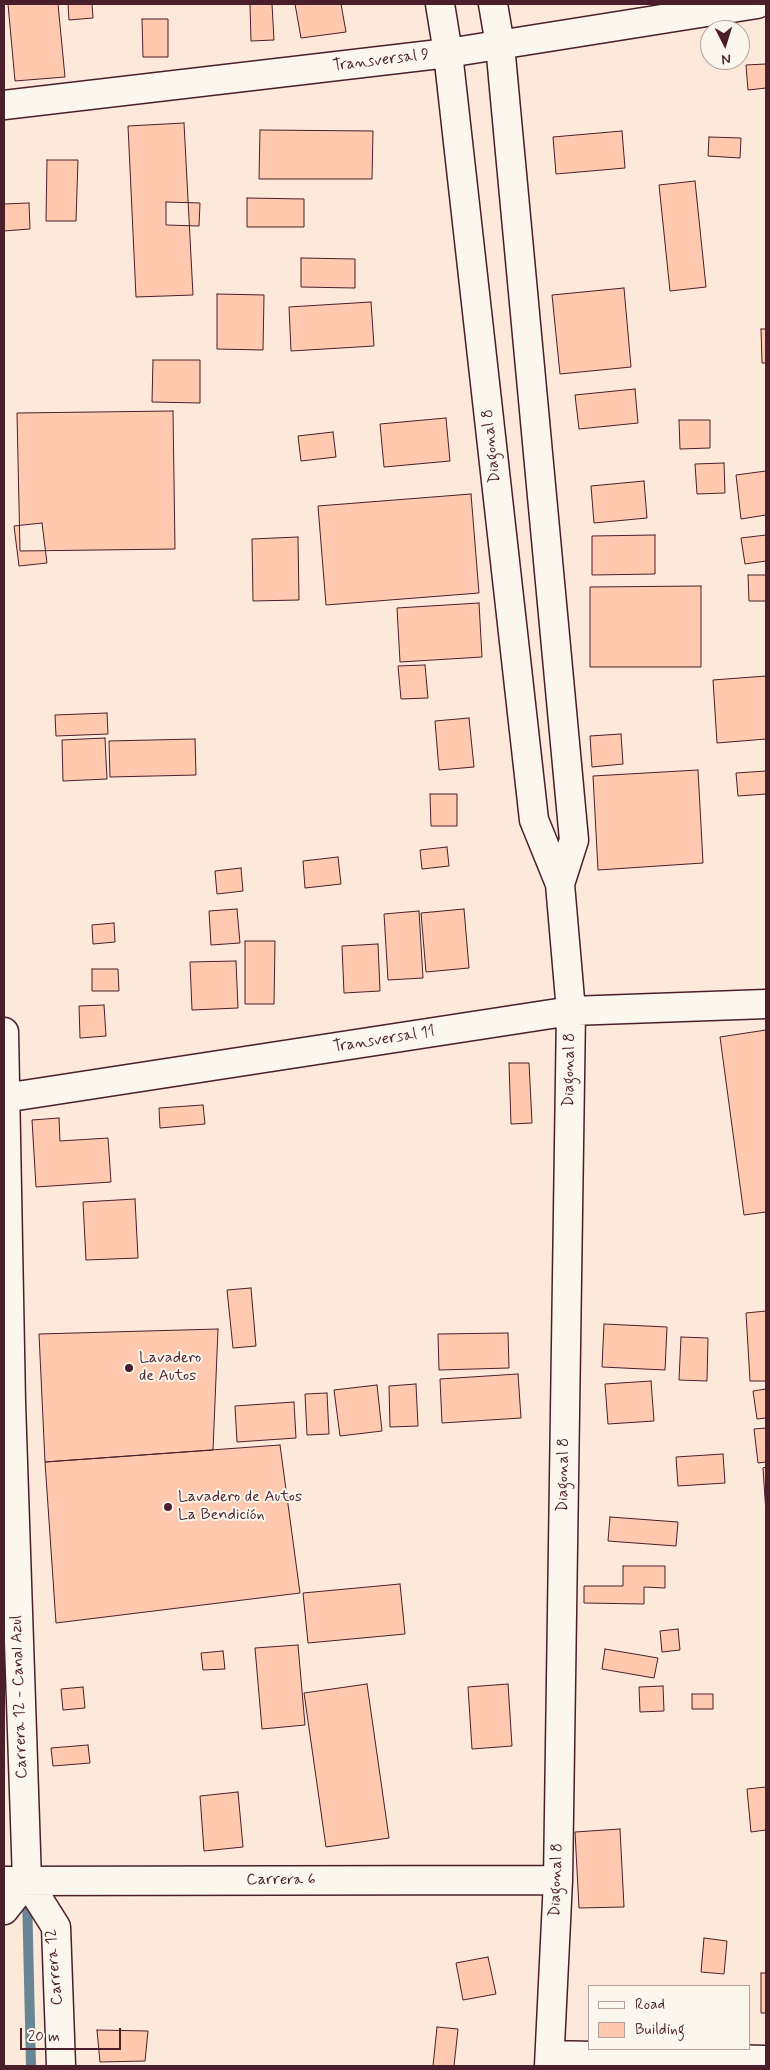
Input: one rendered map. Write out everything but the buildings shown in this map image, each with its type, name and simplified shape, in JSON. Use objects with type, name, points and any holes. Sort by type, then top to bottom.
[{"type":"street","name":"Diagonal 8","points":[[440,4],[448,53],[534,820],[560,884],[571,1011],[558,1880],[550,2061]]},
{"type":"street","name":"Diagonal 8","points":[[493,4],[500,45],[574,840],[560,884]]},
{"type":"street","name":"Transversal 9","points":[[4,105],[448,53],[757,4]]},
{"type":"street","name":"Transversal 11","points":[[5,1098],[571,1011],[766,1004]]},
{"type":"street","name":"Carrera 12 - Canal Azul","points":[[4,1032],[11,1403],[15,1881]]},
{"type":"street","name":"Carrera 6","points":[[15,1881],[558,1880]]},
{"type":"street","points":[[4,1910],[15,1881]]},
{"type":"street","name":"Carrera 12","points":[[15,1881],[56,1927],[61,2066]]},
{"type":"street","points":[[550,2061],[766,2060]]},
{"type":"waterway","points":[[27,1895],[31,2066]]},
{"type":"place","name":"Lavadero de Autos","points":[[129,1368]]},
{"type":"place","name":"Lavadero de Autos La Bendición","points":[[168,1507]]}]
